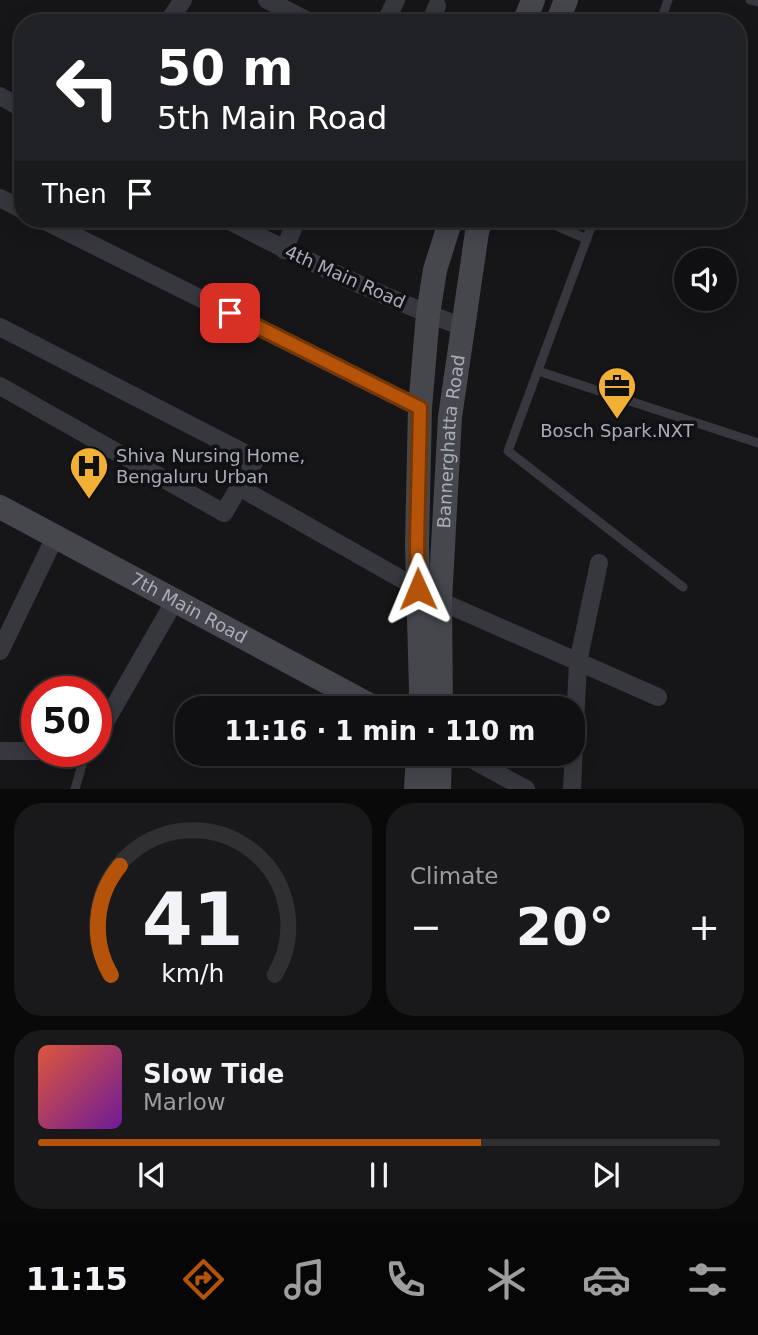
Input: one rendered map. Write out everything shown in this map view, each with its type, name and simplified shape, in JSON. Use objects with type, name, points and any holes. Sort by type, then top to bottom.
[{"type":"main road","name":"Bannerghatta Road","points":[[421,696],[417,544],[420,408],[428,314],[435,270],[448,228]]},
{"type":"main road","name":"Bannerghatta Road","points":[[441,696],[440,601],[450,417],[480,228]]},
{"type":"main road","name":"7th Main Road","points":[[0,507],[353,696]]},
{"type":"main road","points":[[416,789],[417,766]]},
{"type":"main road","points":[[439,789],[440,766]]},
{"type":"street","points":[[267,0],[294,14]]},
{"type":"street","points":[[434,14],[437,6]]},
{"type":"street","points":[[59,228],[420,408]]},
{"type":"street","name":"4th Main Road","points":[[243,228],[284,250],[463,327]]},
{"type":"street","points":[[284,250],[293,228]]},
{"type":"street","points":[[0,327],[256,458],[223,513],[0,386]]},
{"type":"street","points":[[239,487],[440,601],[658,697]]},
{"type":"street","points":[[0,651],[55,537]]},
{"type":"street","points":[[572,789],[578,662],[599,563]]},
{"type":"street","points":[[112,710],[174,601]]},
{"type":"street","points":[[0,751],[21,751]]},
{"type":"street","points":[[484,766],[526,789]]},
{"type":"lane","points":[[750,0],[758,2]]},
{"type":"lane","points":[[561,228],[587,239]]},
{"type":"lane","points":[[591,228],[509,451],[683,587]]},
{"type":"lane","points":[[538,371],[758,443]]},
{"type":"lane","points":[[75,789],[81,767]]},
{"type":"place","name":"Bosch Spark.NXT","points":[[617,420]]},
{"type":"place","name":"Shiva Nursing Home, Bengaluru Urban","points":[[89,500]]},
{"type":"route","points":[[230,313],[420,408],[418,589]]}]
